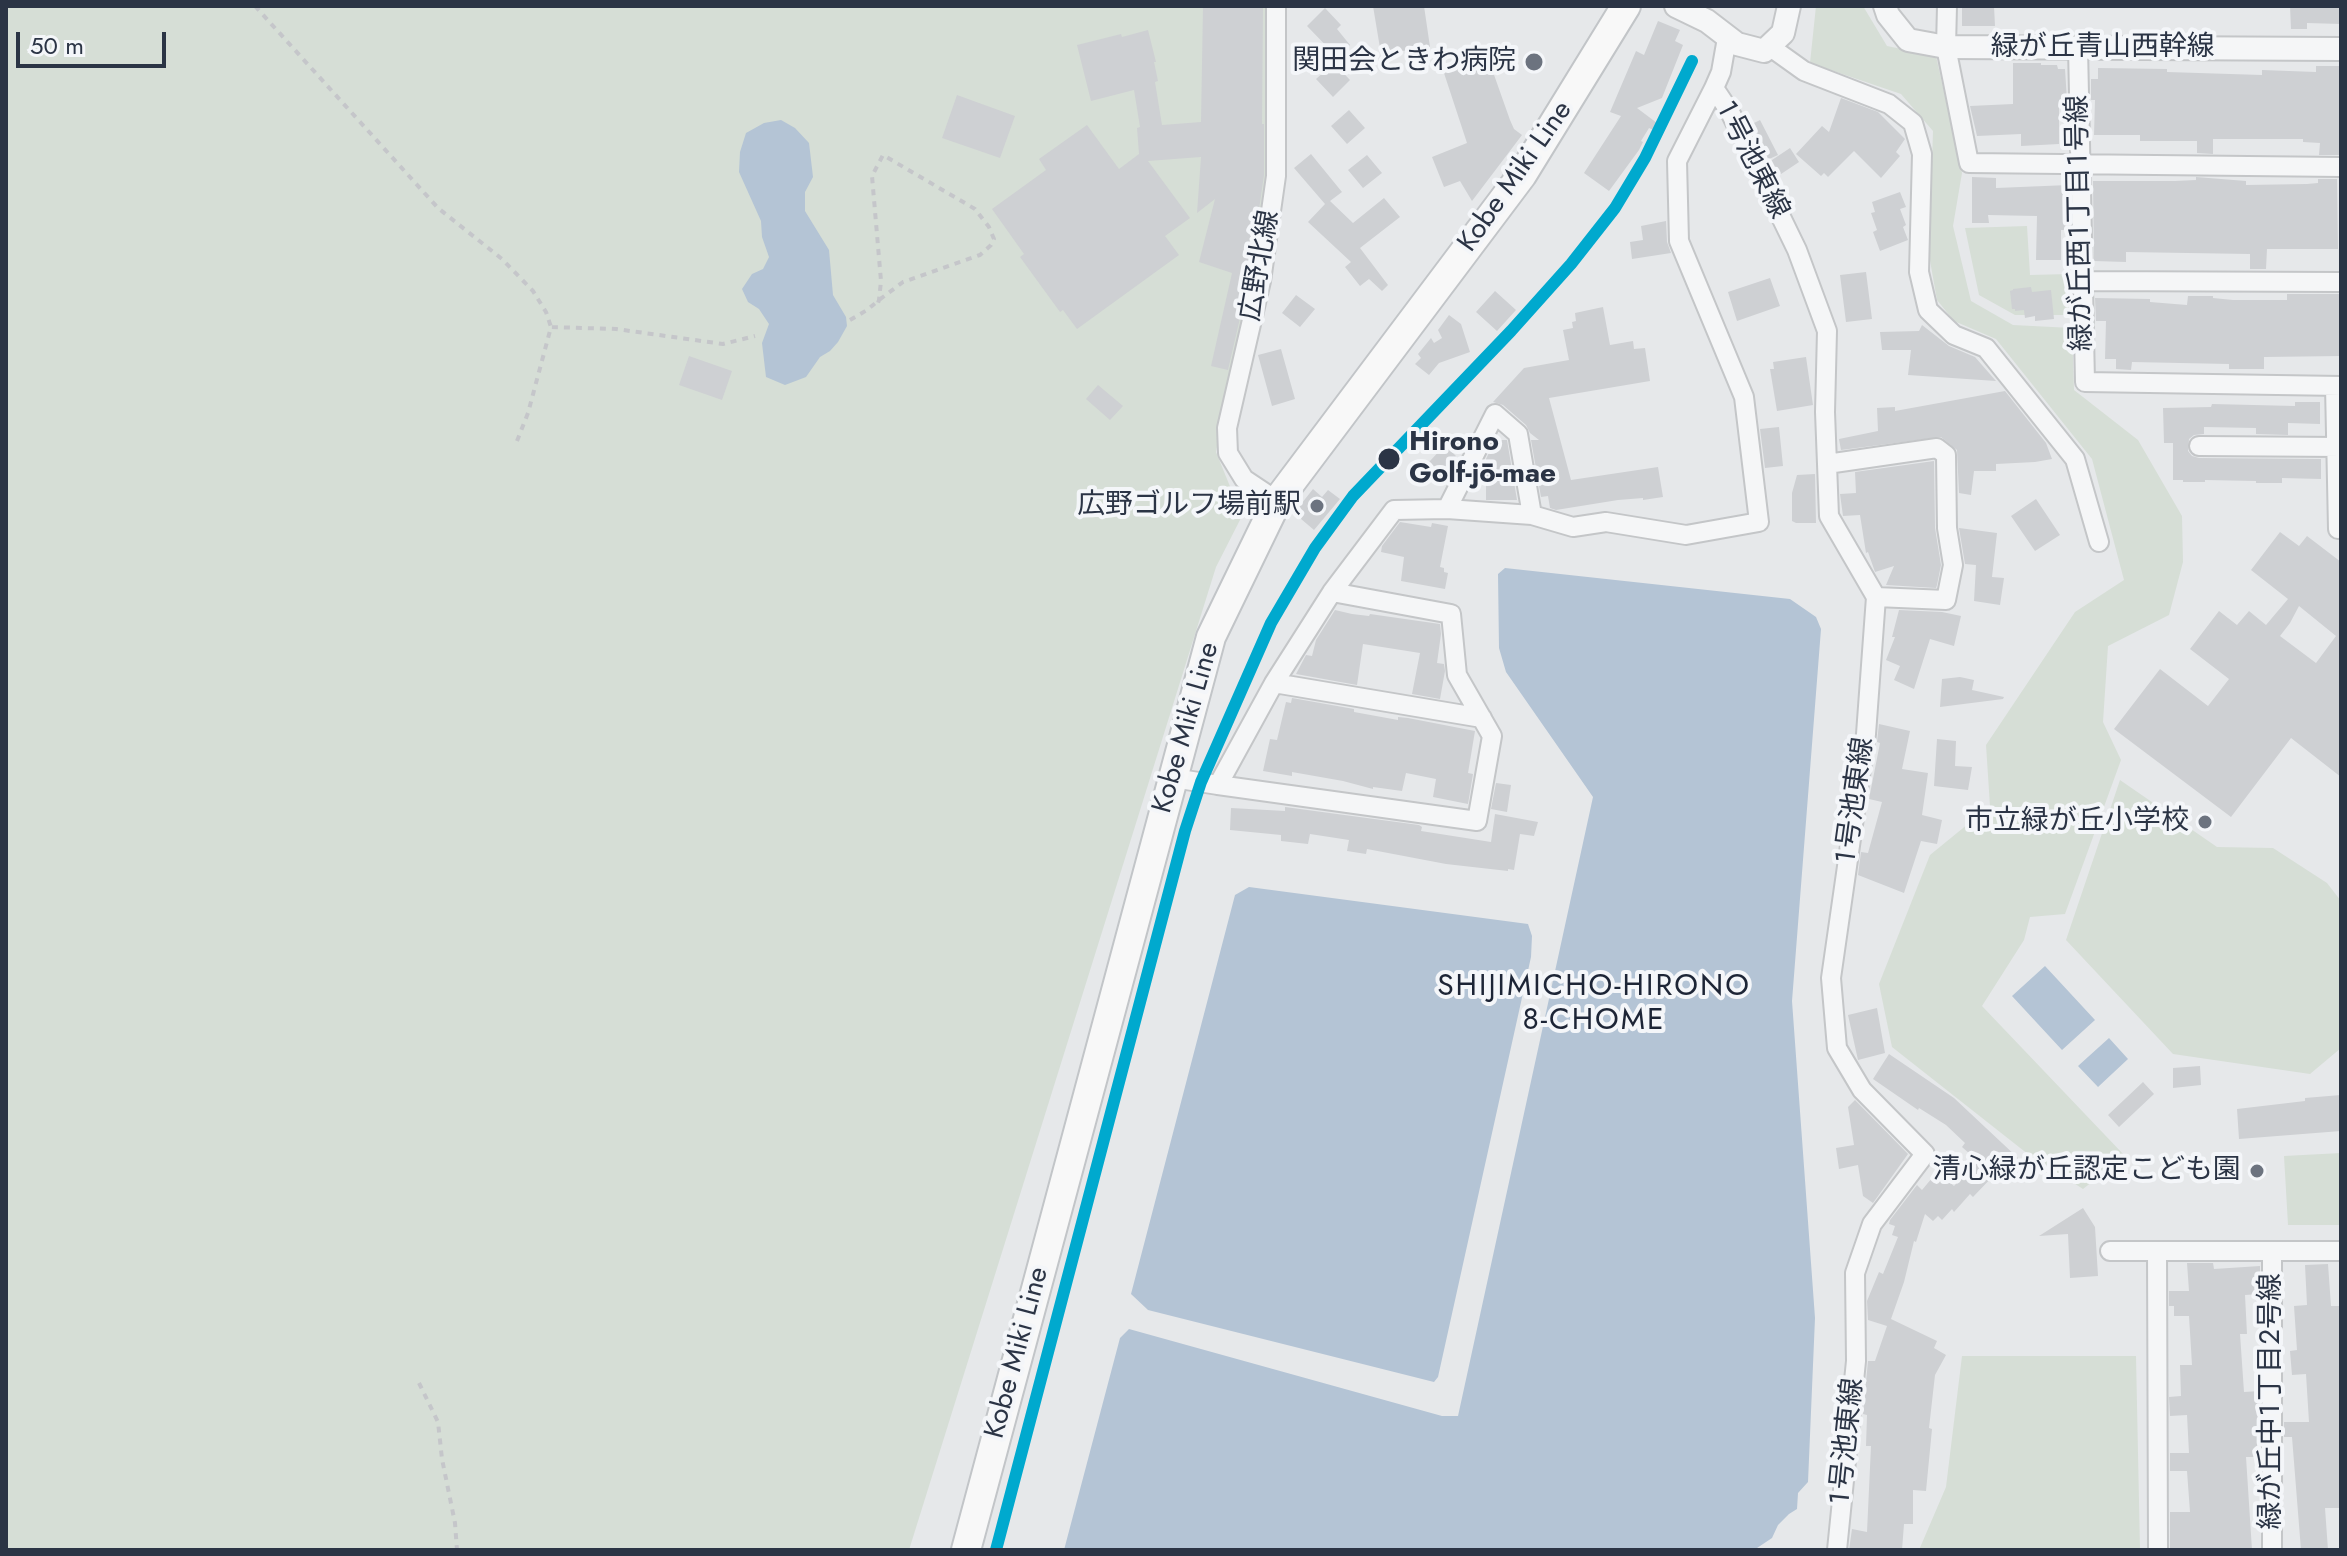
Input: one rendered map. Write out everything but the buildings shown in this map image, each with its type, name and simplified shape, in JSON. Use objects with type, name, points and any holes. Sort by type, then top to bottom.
[{"type":"main road","name":"Kobe Miki Line","points":[[966,1550],[1211,637],[1277,501],[1522,175],[1626,6]]},
{"type":"street","name":"広野北線","points":[[1276,6],[1276,176],[1261,281],[1227,428],[1228,453],[1244,479],[1277,501]]},
{"type":"street","points":[[1676,6],[1707,21],[1737,44],[1764,51],[1783,33],[1789,6]]},
{"type":"street","name":"緑が丘青山西幹線","points":[[1885,6],[1888,15],[1908,40],[1946,47],[2341,49]]},
{"type":"street","points":[[1947,6],[1946,47],[1969,163],[2341,167]]},
{"type":"street","name":"１号池東線","points":[[1727,38],[1721,72],[1714,88],[1730,112],[1797,250],[1827,331],[1825,412],[1829,516],[1876,597],[1866,734],[1831,978],[1837,1048],[1862,1090],[1925,1154],[1872,1224],[1855,1273],[1856,1361],[1837,1550]]},
{"type":"street","points":[[1769,46],[1804,71],[1889,104],[1913,123],[1922,154],[1919,272],[1928,310],[1954,335],[1986,348],[2075,459],[2099,542]]},
{"type":"street","name":"緑が丘西１丁目１号線","points":[[2078,47],[2085,382],[2338,386]]},
{"type":"street","points":[[1218,785],[1274,683],[1332,592],[1394,510],[1447,509],[1532,515],[1573,527],[1606,522],[1686,535],[1759,522],[1744,397],[1679,241],[1677,161],[1714,88]]},
{"type":"street","points":[[2082,281],[2341,282]]},
{"type":"street","points":[[2338,386],[2338,529]]},
{"type":"street","points":[[1447,509],[1495,414],[1518,434],[1532,515]]},
{"type":"street","points":[[2199,446],[2338,447]]},
{"type":"street","points":[[1827,464],[1937,448],[1946,455],[1947,528],[1953,565],[1946,600],[1876,597]]},
{"type":"street","points":[[1173,778],[1477,821],[1492,736],[1457,675],[1451,614],[1332,592]]},
{"type":"street","points":[[1274,683],[1482,718]]},
{"type":"street","points":[[2110,1251],[2341,1251]]},
{"type":"street","points":[[2157,1251],[2158,1550]]},
{"type":"street","name":"緑が丘中１丁目２号線","points":[[2272,1252],[2272,1550]]},
{"type":"path","points":[[255,6],[438,208],[502,259],[533,291],[546,312],[551,327],[528,413],[517,441]]},
{"type":"path","points":[[850,320],[913,278],[980,255],[994,239],[975,209],[883,155],[872,176],[881,281],[878,301]]},
{"type":"path","points":[[551,327],[616,329],[723,344],[755,336]]},
{"type":"path","points":[[419,1383],[438,1422],[457,1550]]},
{"type":"shaded area","points":[[6,6],[1272,6],[1270,183],[1216,452],[1242,516],[1216,567],[909,1550],[6,1550]]},
{"type":"shaded area","points":[[1816,6],[1863,6],[1887,46],[1936,56],[1962,173],[1953,226],[1971,301],[2013,325],[2072,328],[2074,390],[2138,440],[2182,516],[2183,562],[2169,615],[2108,646],[2103,722],[2121,760],[2065,914],[2030,917],[2024,940],[1982,1006],[2125,1156],[2083,1189],[2024,1151],[1892,1047],[1879,984],[1930,855],[1990,806],[1986,745],[2075,612],[2124,580],[2092,459],[1996,339],[1954,321],[1937,300],[1929,255],[1933,131],[1901,94],[1810,63]]},
{"type":"shaded area","points":[[2027,226],[2030,275],[2069,274],[2070,315],[2015,315],[1979,295],[1965,228]]},
{"type":"shaded area","points":[[2120,780],[2217,847],[2273,848],[2327,883],[2341,901],[2341,1048],[2310,1074],[2173,1054],[2066,940]]},
{"type":"shaded area","points":[[2341,1153],[2341,1225],[2288,1225],[2284,1156]]},
{"type":"shaded area","points":[[1962,1356],[2136,1356],[2140,1550],[1919,1550],[1946,1487]]},
{"type":"water","points":[[781,120],[795,128],[809,143],[813,177],[805,192],[805,211],[829,250],[833,295],[846,317],[847,326],[838,342],[820,357],[806,377],[785,385],[766,377],[762,343],[769,324],[759,309],[748,302],[742,289],[752,274],[763,269],[769,257],[762,237],[761,221],[739,172],[740,152],[746,133],[764,123]]},
{"type":"water","points":[[1505,568],[1790,599],[1816,617],[1821,629],[1792,1001],[1815,1318],[1808,1482],[1798,1493],[1797,1509],[1778,1525],[1772,1538],[1754,1550],[1064,1550],[1120,1338],[1129,1329],[1442,1416],[1458,1416],[1593,797],[1506,672],[1499,648],[1498,574]]},
{"type":"water","points":[[1249,887],[1528,924],[1532,936],[1531,957],[1438,1377],[1434,1382],[1148,1310],[1131,1294],[1235,895]]},
{"type":"water","points":[[2045,966],[2095,1020],[2062,1050],[2012,996]]},
{"type":"water","points":[[2109,1038],[2128,1059],[2098,1087],[2078,1066]]},
{"type":"transit line","points":[[996,1550],[1185,831],[1201,782],[1271,623],[1315,548],[1353,496],[1511,331],[1571,264],[1615,208],[1645,158],[1692,61]]},
{"type":"place","name":"関田会ときわ病院","points":[[1534,62]]},
{"type":"place","name":"Hirono Golf-jō-mae","points":[[1389,459]]},
{"type":"place","name":"広野ゴルフ場前駅","points":[[1317,506]]},
{"type":"place","name":"市立緑が丘小学校","points":[[2205,822]]},
{"type":"place","name":"清心緑が丘認定こども園","points":[[2257,1171]]},
{"type":"district","name":"SHIJIMICHO-HIRONO 8-CHOME","points":[[1594,1005]]}]
